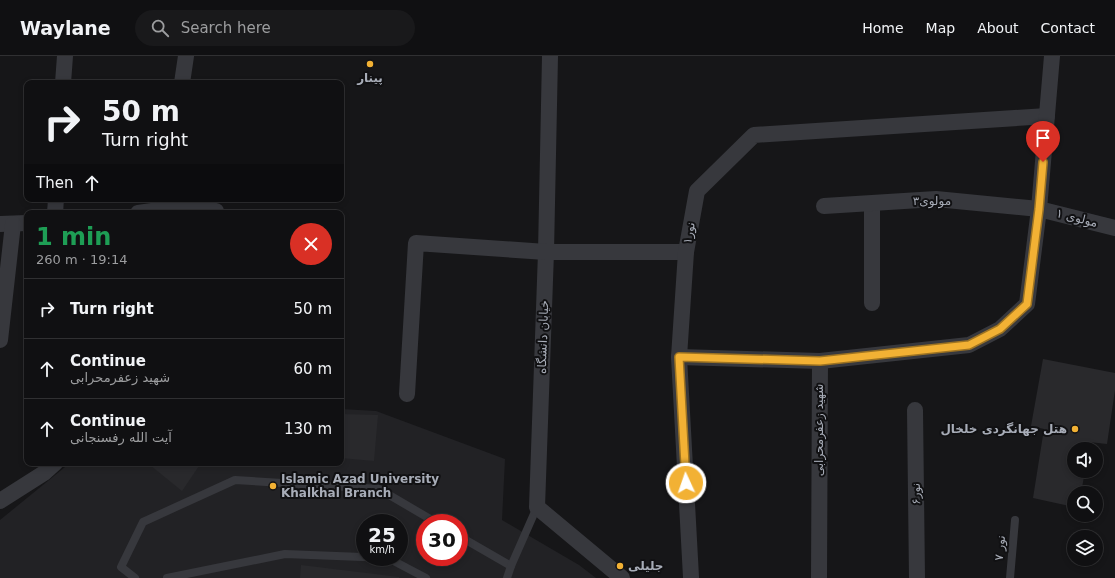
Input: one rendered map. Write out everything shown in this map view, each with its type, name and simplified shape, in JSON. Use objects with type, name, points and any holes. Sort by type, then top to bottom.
[{"type":"street","points":[[63,80],[65,56]]},
{"type":"street","points":[[182,80],[186,56]]},
{"type":"street","name":"خیابان دانشگاه","points":[[537,507],[546,252],[550,56]]},
{"type":"street","points":[[679,357],[820,361],[969,345],[1000,329],[1027,304],[1039,209],[1052,56]]},
{"type":"street","name":"نور۱","points":[[691,577],[679,357],[686,252],[696,191],[754,134],[1047,116]]},
{"type":"street","name":"مولوی۳","points":[[824,206],[936,199],[1039,209]]},
{"type":"street","points":[[148,210],[167,204],[204,210]]},
{"type":"street","points":[[872,204],[872,303]]},
{"type":"street","name":"مولوی ۱","points":[[1039,209],[1115,228]]},
{"type":"street","points":[[0,340],[13,224]]},
{"type":"street","points":[[407,394],[416,243],[546,252],[686,252]]},
{"type":"street","name":"شهید زعفرمحرابی","points":[[819,578],[820,361]]},
{"type":"street","name":"نور۶","points":[[915,410],[917,578]]},
{"type":"street","points":[[4,495],[44,473],[52,466]]},
{"type":"street","points":[[537,507],[622,578]]},
{"type":"lane","points":[[135,578],[121,567],[143,522],[235,480],[379,489],[422,514]]},
{"type":"lane","points":[[507,578],[537,507]]},
{"type":"lane","name":"نور ۷","points":[[1010,578],[1015,520]]},
{"type":"lane","points":[[468,541],[511,566]]},
{"type":"lane","points":[[167,578],[285,554],[388,558],[426,578]]},
{"type":"shaded area","name":"Islamic Azad University Khalkhal Branch","points":[[344,409],[376,411],[505,459],[502,520],[579,565],[596,578],[0,578],[0,520],[66,466],[344,466]]},
{"type":"building","points":[[1043,359],[1115,373],[1115,390],[1107,444],[1103,444],[1103,442],[1067,442],[1067,478],[1084,478],[1082,486],[1067,486],[1067,505],[1033,498],[1044,429],[1031,426]]},
{"type":"building","points":[[344,414],[378,415],[374,461],[344,458]]},
{"type":"building","points":[[151,466],[199,466],[182,491]]},
{"type":"building","points":[[301,565],[399,577],[399,578],[300,578]]},
{"type":"place","name":"پینار","points":[[370,64]]},
{"type":"place","name":"هتل جهانگردی خلخال","points":[[1075,429]]},
{"type":"place","name":"Islamic Azad University Khalkhal Branch","points":[[273,486]]},
{"type":"place","name":"جلیلی","points":[[620,566]]},
{"type":"route","points":[[686,483],[679,357],[820,361],[969,345],[1000,329],[1027,304],[1039,209],[1043,162]]}]
